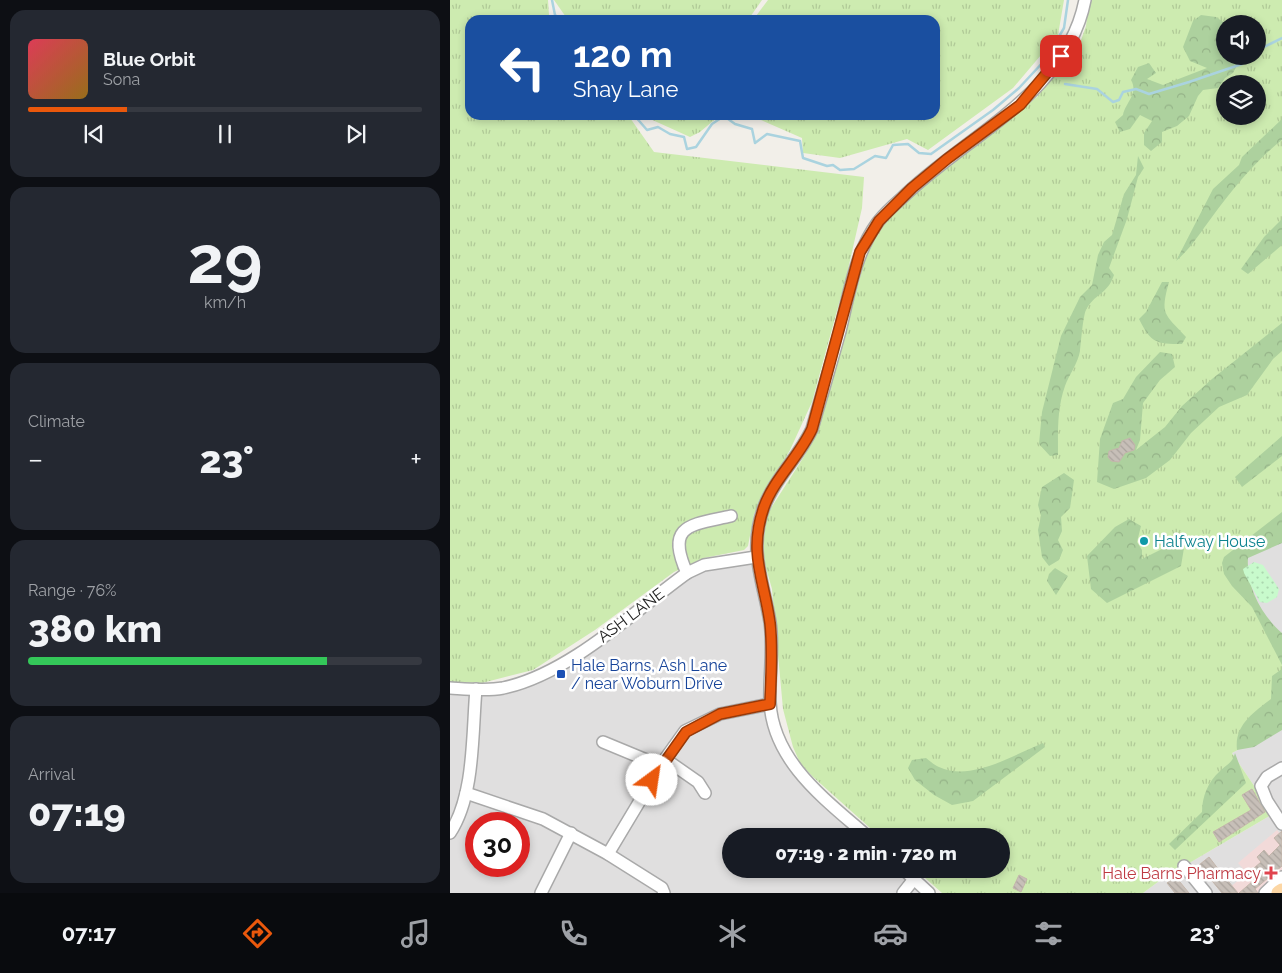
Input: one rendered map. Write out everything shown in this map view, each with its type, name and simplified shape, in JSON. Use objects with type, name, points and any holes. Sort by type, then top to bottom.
[{"type":"street","points":[[858,828],[813,788],[794,768],[777,734],[770,704],[770,625],[756,557],[756,536],[764,506],[779,479],[802,449],[812,429],[860,252],[879,221],[912,188],[947,159],[1020,105],[1070,43],[1081,23],[1085,0]]},
{"type":"street","points":[[687,573],[679,556],[678,546],[684,530],[692,525],[731,516]]},
{"type":"street","name":"ASH LANE","points":[[450,688],[501,688],[538,677],[557,668],[687,573],[704,565],[756,557]]},
{"type":"street","points":[[452,827],[466,794],[476,689]]},
{"type":"street","points":[[608,854],[663,763],[686,732],[720,714],[770,704]]},
{"type":"street","points":[[603,742],[663,763],[698,782],[704,793]]},
{"type":"street","points":[[1282,768],[1267,777],[1262,786],[1267,801],[1282,824]]},
{"type":"street","points":[[466,794],[536,816],[571,833],[662,888],[664,893]]},
{"type":"street","points":[[541,893],[571,833]]},
{"type":"street","points":[[1184,866],[1206,893]]},
{"type":"street","points":[[1265,893],[1282,877]]},
{"type":"street","points":[[903,893],[914,879],[929,893]]},
{"type":"shaded area","points":[[1282,537],[1282,650],[1234,561]]},
{"type":"shaded area","points":[[756,557],[764,593],[770,704],[794,768],[858,828],[722,828],[722,878],[913,878],[929,893],[450,893],[450,688],[476,689],[538,677],[687,573]]},
{"type":"shaded area","points":[[1282,727],[1282,893],[1143,893],[1162,879],[1273,814],[1232,753]]},
{"type":"shaded area","points":[[1277,830],[1282,836],[1282,874],[1261,893],[1223,893],[1247,873],[1238,863]]},
{"type":"green space","points":[[450,0],[548,0],[549,15],[465,15],[465,120],[632,120],[654,152],[864,177],[862,208],[846,278],[812,402],[790,450],[754,514],[748,546],[744,550],[704,558],[674,572],[595,630],[533,670],[482,683],[450,682]]},
{"type":"green space","points":[[554,0],[762,0],[752,15],[564,15]]},
{"type":"green space","points":[[768,0],[1064,0],[1058,35],[1013,88],[928,150],[907,139],[840,158],[803,153],[802,138],[761,120],[940,120],[940,15],[757,15]]},
{"type":"green space","points":[[1089,0],[1282,0],[1282,537],[1234,561],[1282,650],[1282,727],[1232,753],[1273,814],[1162,879],[1143,893],[942,893],[925,878],[1010,878],[1010,828],[870,828],[800,763],[793,747],[783,709],[772,589],[762,554],[766,520],[771,508],[805,455],[823,415],[866,255],[877,233],[897,209],[934,176],[1037,97],[1080,43],[1086,26]]},
{"type":"green space","points":[[1201,15],[1216,17],[1216,65],[1237,65],[1230,75],[1216,75],[1216,88],[1203,90],[1198,96],[1189,116],[1177,126],[1162,132],[1162,142],[1151,151],[1144,145],[1144,133],[1152,121],[1140,115],[1130,129],[1120,132],[1115,122],[1123,115],[1133,94],[1131,80],[1138,67],[1149,63],[1156,73],[1147,79],[1163,85],[1207,68],[1190,61],[1183,47],[1193,21]]},
{"type":"green space","points":[[1282,119],[1282,140],[1245,176],[1191,246],[1176,261],[1213,189],[1239,165],[1242,157]]},
{"type":"green space","points":[[652,120],[714,120],[700,132],[690,137]]},
{"type":"green space","points":[[1138,156],[1144,168],[1138,177],[1127,219],[1109,268],[1114,275],[1105,290],[1093,300],[1086,310],[1079,355],[1065,386],[1061,403],[1058,420],[1058,455],[1050,456],[1039,444],[1042,412],[1061,336],[1080,297],[1092,285],[1098,255],[1104,242],[1112,235],[1124,194],[1136,175]]},
{"type":"green space","points":[[1282,219],[1282,245],[1248,274],[1241,269],[1264,237]]},
{"type":"green space","points":[[1162,282],[1169,282],[1165,301],[1166,313],[1186,337],[1182,344],[1155,340],[1147,333],[1139,319],[1146,312]]},
{"type":"green space","points":[[1282,323],[1282,351],[1273,359],[1247,395],[1219,407],[1191,433],[1170,460],[1146,478],[1114,489],[1097,482],[1100,439],[1113,403],[1123,399],[1136,377],[1160,352],[1172,354],[1175,367],[1160,380],[1143,403],[1140,440],[1136,450],[1165,427],[1182,406],[1212,379]]},
{"type":"green space","points":[[1282,436],[1282,456],[1242,487],[1235,477]]},
{"type":"green space","points":[[1064,473],[1074,480],[1070,508],[1061,517],[1062,531],[1058,540],[1063,550],[1059,560],[1049,566],[1042,557],[1038,530],[1041,516],[1038,505],[1042,487]]},
{"type":"green space","points":[[1282,512],[1282,543],[1248,558],[1248,569],[1252,589],[1261,609],[1282,633],[1282,665],[1252,607],[1232,586],[1224,574],[1222,563],[1224,557]]},
{"type":"green space","points":[[1129,519],[1141,526],[1137,542],[1142,550],[1142,559],[1174,543],[1184,548],[1181,566],[1107,603],[1091,589],[1087,556],[1115,527]]},
{"type":"green space","points":[[1254,562],[1263,565],[1279,589],[1277,597],[1267,603],[1260,602],[1244,573],[1243,569]]},
{"type":"green space","points":[[1055,568],[1068,576],[1056,595],[1047,581],[1049,574]]},
{"type":"green space","points":[[1282,669],[1282,730],[1254,747],[1237,750],[1237,741],[1242,726],[1252,714],[1271,699],[1272,676]]},
{"type":"green space","points":[[1043,743],[1045,747],[973,801],[952,805],[934,795],[915,780],[908,768],[912,760],[926,758],[937,766],[951,771],[978,769],[1005,760]]},
{"type":"green space","points":[[1235,753],[1246,783],[1175,850],[1169,844],[1202,812],[1203,800],[1209,785],[1216,775],[1231,762]]},
{"type":"building","points":[[1130,438],[1135,445],[1134,450],[1125,453],[1119,462],[1111,461],[1108,457],[1109,451],[1119,448],[1122,441]]},
{"type":"building","points":[[1252,789],[1265,812],[1219,842],[1213,832],[1251,810],[1242,795]]},
{"type":"building","points":[[1282,831],[1282,866],[1255,889],[1258,893],[1239,893],[1253,881],[1247,874],[1261,862],[1257,857],[1264,850],[1269,856],[1280,845],[1274,838]]},
{"type":"building","points":[[1209,857],[1238,893],[1222,893],[1199,865]]},
{"type":"building","points":[[1019,875],[1027,879],[1021,892],[1013,888]]},
{"type":"building","points":[[1175,876],[1189,893],[1175,893],[1167,883]]},
{"type":"waterway","points":[[552,0],[555,15]]},
{"type":"waterway","points":[[730,120],[735,124],[752,129],[755,143],[767,134],[800,141],[803,158],[827,166],[833,165],[840,170],[854,169],[875,156],[886,158],[893,145],[908,144],[919,153],[931,154],[993,110],[1019,88],[1045,60],[1064,28],[1068,0]]},
{"type":"waterway","points":[[1266,46],[1282,38]]},
{"type":"waterway","points":[[1065,84],[1097,89],[1113,102],[1119,100],[1123,92],[1136,89],[1149,94],[1239,65]]},
{"type":"waterway","points":[[638,120],[647,130],[658,127],[670,134],[684,137],[687,149],[696,147],[712,124],[718,120]]},
{"type":"place","name":"Halfway House","points":[[1144,541]]},
{"type":"place","name":"Hale Barns, Ash Lane / near Woburn Drive","points":[[561,674]]},
{"type":"place","name":"Hale Barns Pharmacy","points":[[1271,873]]},
{"type":"route","points":[[652,780],[665,759],[686,732],[720,714],[770,704],[770,625],[756,557],[756,536],[764,506],[779,479],[802,449],[812,429],[860,252],[879,221],[912,188],[947,159],[1020,105],[1061,56]]}]
